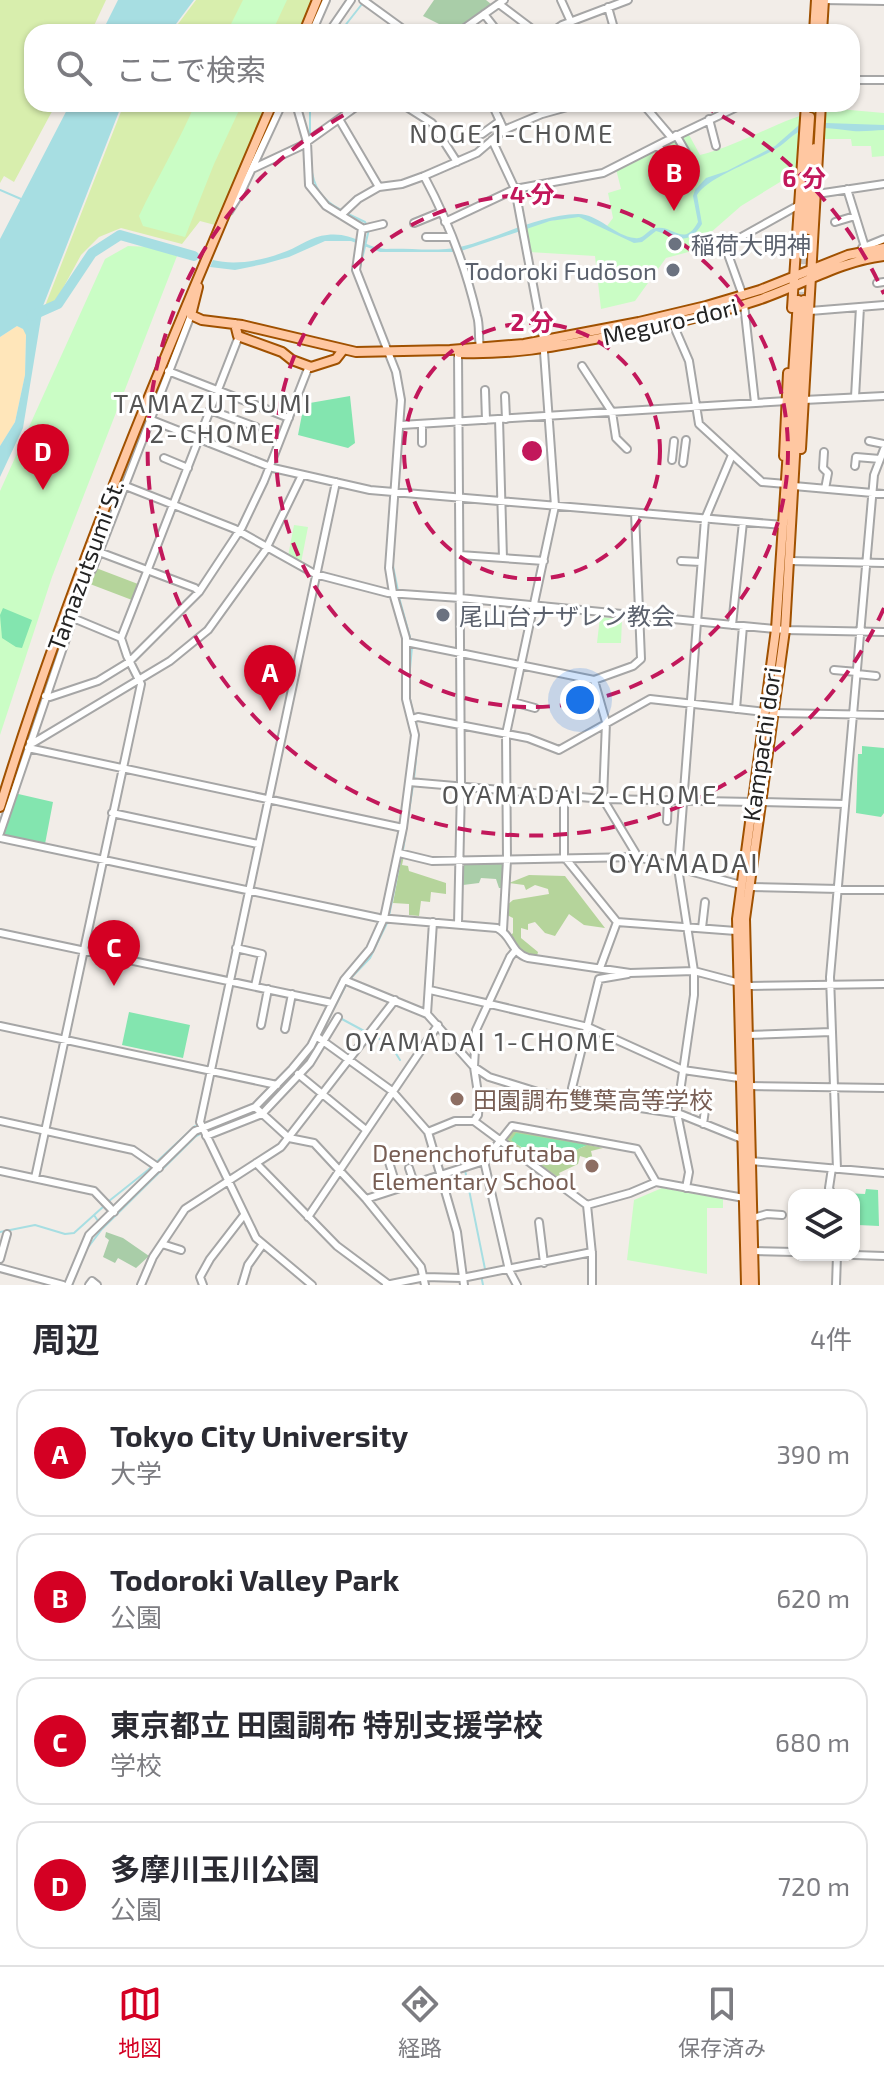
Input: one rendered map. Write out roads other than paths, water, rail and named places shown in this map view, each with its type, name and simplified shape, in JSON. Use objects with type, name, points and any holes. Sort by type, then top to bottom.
[{"type":"main road","points":[[307,24],[317,0]]},
{"type":"main road","points":[[814,24],[816,0]]},
{"type":"main road","points":[[822,24],[824,0]]},
{"type":"main road","name":"Tamazutsumi St.","points":[[0,807],[39,690],[141,418],[269,112]]},
{"type":"main road","points":[[790,485],[800,454],[810,311],[811,274],[807,253],[814,112]]},
{"type":"main road","points":[[790,485],[784,452],[794,282],[799,205],[810,164],[814,112]]},
{"type":"main road","points":[[807,253],[817,194],[810,164]]},
{"type":"main road","name":"Meguro-dori","points":[[191,315],[202,320],[235,324],[343,350],[497,354],[671,319],[743,300],[794,282],[848,255],[884,248]]},
{"type":"main road","points":[[807,253],[819,260],[832,262]]},
{"type":"main road","name":"Meguro-dori","points":[[811,274],[884,256]]},
{"type":"main road","points":[[191,315],[198,278]]},
{"type":"main road","name":"Kampachi dori","points":[[746,1285],[753,1218],[747,1035],[736,931],[745,886],[790,561],[790,485],[801,300]]},
{"type":"main road","points":[[235,324],[239,336],[309,366],[327,364],[343,350]]},
{"type":"main road","name":"Meguro-dori","points":[[454,351],[480,347],[544,346]]},
{"type":"main road","name":"Kampachi dori","points":[[780,630],[783,525],[790,485]]},
{"type":"main road","name":"Kampachi dori","points":[[745,886],[739,1078],[744,1198],[754,1285]]},
{"type":"street","points":[[316,24],[326,0]]},
{"type":"street","points":[[334,24],[351,0]]},
{"type":"street","points":[[561,0],[571,22]]},
{"type":"street","points":[[567,24],[628,0]]},
{"type":"street","points":[[824,0],[884,1]]},
{"type":"street","points":[[365,2],[396,24]]},
{"type":"street","points":[[470,24],[498,2],[526,24]]},
{"type":"street","points":[[608,7],[613,24]]},
{"type":"street","points":[[484,14],[492,24]]},
{"type":"street","points":[[860,80],[884,80]]},
{"type":"street","points":[[226,213],[234,205],[278,112]]},
{"type":"street","points":[[0,1268],[33,1281],[66,1285],[82,1248],[100,1224],[156,1166],[201,1127],[255,1107],[292,1069],[316,1036],[344,980],[370,949],[387,918],[403,854],[403,828],[412,782],[415,735],[414,718],[405,687],[410,642],[389,556],[403,425],[399,382],[391,352],[356,270],[362,229],[343,212],[320,201],[309,185],[308,142],[299,112]]},
{"type":"street","points":[[252,169],[308,142],[349,112]]},
{"type":"street","points":[[415,112],[432,123],[457,162]]},
{"type":"street","points":[[496,112],[504,130]]},
{"type":"street","points":[[343,212],[379,187],[402,184],[457,162],[477,153],[504,130],[547,112]]},
{"type":"street","points":[[651,112],[687,154]]},
{"type":"street","points":[[445,222],[515,189],[603,173],[725,112]]},
{"type":"street","points":[[339,119],[379,187]]},
{"type":"street","points":[[709,119],[716,146]]},
{"type":"street","points":[[482,134],[500,121]]},
{"type":"street","points":[[492,140],[515,189],[544,346],[555,506],[506,734],[507,860],[503,930],[515,951],[528,958],[634,973]]},
{"type":"street","points":[[658,145],[665,157]]},
{"type":"street","points":[[424,176],[451,237],[479,319],[480,347]]},
{"type":"street","points":[[817,194],[884,184]]},
{"type":"street","points":[[847,189],[865,247]]},
{"type":"street","points":[[755,403],[743,300],[725,246],[799,205]]},
{"type":"street","points":[[414,223],[441,212]]},
{"type":"street","points":[[835,222],[855,216]]},
{"type":"street","points":[[362,229],[383,224]]},
{"type":"street","points":[[426,237],[451,237]]},
{"type":"street","points":[[848,255],[884,239]]},
{"type":"street","points":[[810,311],[884,305]]},
{"type":"street","points":[[855,397],[860,307]]},
{"type":"street","points":[[191,315],[99,552],[83,579],[73,618],[0,836],[387,918],[503,930]]},
{"type":"street","points":[[671,319],[689,361],[699,424],[762,482],[884,494]]},
{"type":"street","points":[[35,1178],[140,680],[129,662],[121,638],[239,336]]},
{"type":"street","points":[[454,351],[460,499],[458,924]]},
{"type":"street","points":[[45,696],[91,683],[129,662],[199,592],[239,531],[270,467],[309,366]]},
{"type":"street","points":[[582,366],[612,412],[616,438],[627,449]]},
{"type":"street","points":[[168,371],[289,418]]},
{"type":"street","points":[[485,390],[486,420]]},
{"type":"street","points":[[503,558],[502,419],[505,396]]},
{"type":"street","points":[[804,400],[884,396]]},
{"type":"street","points":[[403,425],[787,401]]},
{"type":"street","points":[[210,410],[256,427]]},
{"type":"street","points":[[149,419],[270,467],[398,494],[783,525]]},
{"type":"street","points":[[422,424],[422,443]]},
{"type":"street","points":[[683,463],[686,440]]},
{"type":"street","points":[[672,460],[674,441]]},
{"type":"street","points":[[829,1189],[835,1168],[830,985],[837,889],[874,475],[881,464],[884,447],[869,441]]},
{"type":"street","points":[[824,452],[823,468],[828,473],[825,489]]},
{"type":"street","points":[[686,1188],[689,1172],[677,1113],[694,995],[694,971],[678,868],[705,519],[732,455]]},
{"type":"street","points":[[855,466],[856,457],[881,464]]},
{"type":"street","points":[[164,458],[188,468]]},
{"type":"street","points":[[29,745],[170,661],[208,630],[267,547],[302,475]]},
{"type":"street","points":[[312,1285],[256,1238],[200,1122],[336,482]]},
{"type":"street","points":[[123,485],[239,531],[315,574],[396,593],[780,630],[884,632]]},
{"type":"street","points":[[410,642],[594,680],[633,666],[641,659],[635,513]]},
{"type":"street","points":[[732,625],[743,522]]},
{"type":"street","points":[[99,552],[199,592]]},
{"type":"street","points":[[460,555],[544,561]]},
{"type":"street","points":[[681,561],[701,562]]},
{"type":"street","points":[[790,561],[884,563]]},
{"type":"street","points":[[73,618],[121,638]]},
{"type":"street","points":[[736,709],[743,626]]},
{"type":"street","points":[[834,670],[876,676]]},
{"type":"street","points":[[594,680],[606,722],[603,799],[638,857]]},
{"type":"street","points":[[414,718],[528,738],[559,750],[650,699],[769,713],[884,715]]},
{"type":"street","points":[[513,702],[535,708]]},
{"type":"street","points":[[29,745],[403,828]]},
{"type":"street","points":[[412,782],[603,799],[845,804]]},
{"type":"street","points":[[564,796],[565,859],[617,922],[736,931]]},
{"type":"street","points":[[667,821],[668,800]]},
{"type":"street","points":[[112,813],[258,844]]},
{"type":"street","points":[[403,854],[432,861],[638,857],[745,886],[884,890]]},
{"type":"street","points":[[702,928],[705,902]]},
{"type":"street","points":[[427,1014],[433,922]]},
{"type":"street","points":[[600,968],[617,922]]},
{"type":"street","points":[[0,933],[332,1003]]},
{"type":"street","points":[[236,948],[262,954],[255,986]]},
{"type":"street","points":[[474,1121],[478,1115],[479,1100],[474,1067],[476,1030],[515,951]]},
{"type":"street","points":[[598,1102],[572,1088],[599,979],[656,970],[694,971],[741,983],[884,984]]},
{"type":"street","points":[[344,980],[427,1014],[474,1067],[489,1077],[541,1093],[677,1113],[742,1139]]},
{"type":"street","points":[[261,1025],[268,989]]},
{"type":"street","points":[[430,990],[588,1027],[683,1070],[739,1078]]},
{"type":"street","points":[[285,1029],[292,994]]},
{"type":"street","points":[[141,1285],[185,1209],[281,1147],[395,1000]]},
{"type":"street","points":[[206,1136],[262,1114],[300,1075],[338,1017]]},
{"type":"street","points":[[308,1217],[438,1025]]},
{"type":"street","points":[[0,1026],[277,1085]]},
{"type":"street","points":[[747,1035],[831,1032]]},
{"type":"street","points":[[316,1036],[392,1091],[428,1132],[457,1232],[463,1282]]},
{"type":"street","points":[[292,1069],[366,1130]]},
{"type":"street","points":[[748,1086],[884,1088]]},
{"type":"street","points":[[703,1124],[707,1096]]},
{"type":"street","points":[[255,1107],[289,1138],[314,1143],[366,1199],[421,1267],[425,1281]]},
{"type":"street","points":[[0,1121],[133,1150],[156,1166]]},
{"type":"street","points":[[428,1132],[455,1121],[474,1121],[587,1205],[592,1285]]},
{"type":"street","points":[[366,1199],[484,1161],[512,1126],[637,1149],[656,1182]]},
{"type":"street","points":[[388,1159],[397,1188]]},
{"type":"street","points":[[484,1161],[509,1270],[517,1285]]},
{"type":"street","points":[[751,1161],[884,1173]]},
{"type":"street","points":[[256,1163],[337,1246],[387,1284],[463,1282],[592,1252]]},
{"type":"street","points":[[409,1168],[414,1183]]},
{"type":"street","points":[[0,1171],[94,1191],[114,1212]]},
{"type":"street","points":[[587,1205],[656,1182],[744,1198]]},
{"type":"street","points":[[753,1218],[767,1214],[782,1215]]},
{"type":"street","points":[[203,1285],[200,1277],[210,1259],[244,1215]]},
{"type":"street","points":[[539,1222],[544,1263]]},
{"type":"street","points":[[0,1259],[7,1234]]},
{"type":"street","points":[[162,1244],[181,1250]]},
{"type":"street","points":[[242,1285],[248,1265],[263,1244]]},
{"type":"street","points":[[750,1251],[788,1252]]},
{"type":"street","points":[[860,1255],[884,1256]]},
{"type":"street","points":[[836,1285],[837,1261]]},
{"type":"street","points":[[89,1285],[92,1281],[97,1285]]},
{"type":"water","points":[[118,0],[194,0],[176,24],[106,24]]},
{"type":"water","points":[[66,112],[119,112],[43,306],[23,428],[0,477],[0,446],[15,422],[25,375],[26,335],[17,326],[0,337],[0,239]]},
{"type":"water","points":[[799,125],[884,125],[884,130],[821,128],[799,131],[777,148],[722,175],[703,188],[697,195],[702,224],[687,238],[656,231],[642,242],[634,243],[579,217],[550,221],[458,252],[380,252],[351,241],[325,241],[264,264],[235,270],[210,267],[213,260],[241,262],[269,257],[327,235],[344,236],[386,249],[452,248],[563,215],[593,217],[635,238],[656,228],[683,235],[693,230],[698,222],[693,196],[706,178],[727,171],[775,146]]},
{"type":"waterway","points":[[346,24],[362,4]]},
{"type":"waterway","points":[[310,112],[310,139]]},
{"type":"waterway","points":[[311,165],[319,192],[341,210]]},
{"type":"waterway","points":[[0,190],[21,199]]},
{"type":"waterway","points":[[346,213],[365,222],[369,229],[359,272]]},
{"type":"waterway","points":[[31,316],[58,304],[92,253],[120,235],[194,256]]},
{"type":"waterway","points":[[384,333],[391,350]]},
{"type":"waterway","points":[[393,356],[403,391],[401,443]]},
{"type":"waterway","points":[[395,519],[397,494]]},
{"type":"waterway","points":[[392,561],[398,591]]},
{"type":"waterway","points":[[399,597],[411,641]]},
{"type":"waterway","points":[[409,680],[412,647]]},
{"type":"waterway","points":[[409,695],[414,716]]},
{"type":"waterway","points":[[414,779],[418,736],[416,722]]},
{"type":"waterway","points":[[403,850],[413,785]]},
{"type":"waterway","points":[[389,916],[401,856]]},
{"type":"waterway","points":[[349,980],[370,958],[387,923]]},
{"type":"waterway","points":[[207,1130],[255,1113],[278,1091],[308,1059],[346,985]]},
{"type":"waterway","points":[[340,1018],[366,1032]]},
{"type":"waterway","points":[[372,1035],[390,1044],[400,1060]]},
{"type":"waterway","points":[[109,1201],[195,1126]]},
{"type":"waterway","points":[[86,1250],[102,1229],[202,1133]]},
{"type":"waterway","points":[[465,1170],[485,1269]]},
{"type":"waterway","points":[[94,1215],[104,1206]]},
{"type":"waterway","points":[[0,1232],[35,1225],[65,1234],[74,1233],[94,1215],[98,1221]]},
{"type":"waterway","points":[[72,1285],[80,1263]]},
{"type":"waterway","points":[[481,1275],[483,1285]]},
{"type":"tunnel","points":[[798,300],[801,255]]},
{"type":"tunnel","points":[[804,300],[808,255]]},
{"type":"place","name":"Todoroki Valley Park","points":[[674,211]]},
{"type":"place","name":"稲荷大明神","points":[[675,244]]},
{"type":"place","name":"Todoroki Fudōson","points":[[673,270]]},
{"type":"place","name":"多摩川玉川公園","points":[[43,490]]},
{"type":"place","name":"尾山台ナザレン教会","points":[[443,615]]},
{"type":"place","name":"Tokyo City University","points":[[270,711]]},
{"type":"place","name":"東京都立 田園調布 特別支援学校","points":[[114,986]]},
{"type":"place","name":"田園調布雙葉高等学校","points":[[457,1099]]},
{"type":"place","name":"Denenchofufutaba Elementary School","points":[[592,1166]]},
{"type":"district","name":"NOGE 1-CHOME","points":[[512,132]]},
{"type":"district","name":"TAMAZUTSUMI 2-CHOME","points":[[213,417]]},
{"type":"district","name":"OYAMADAI 2-CHOME","points":[[580,793]]},
{"type":"district","name":"OYAMADAI","points":[[684,862]]},
{"type":"district","name":"OYAMADAI 1-CHOME","points":[[481,1040]]}]
